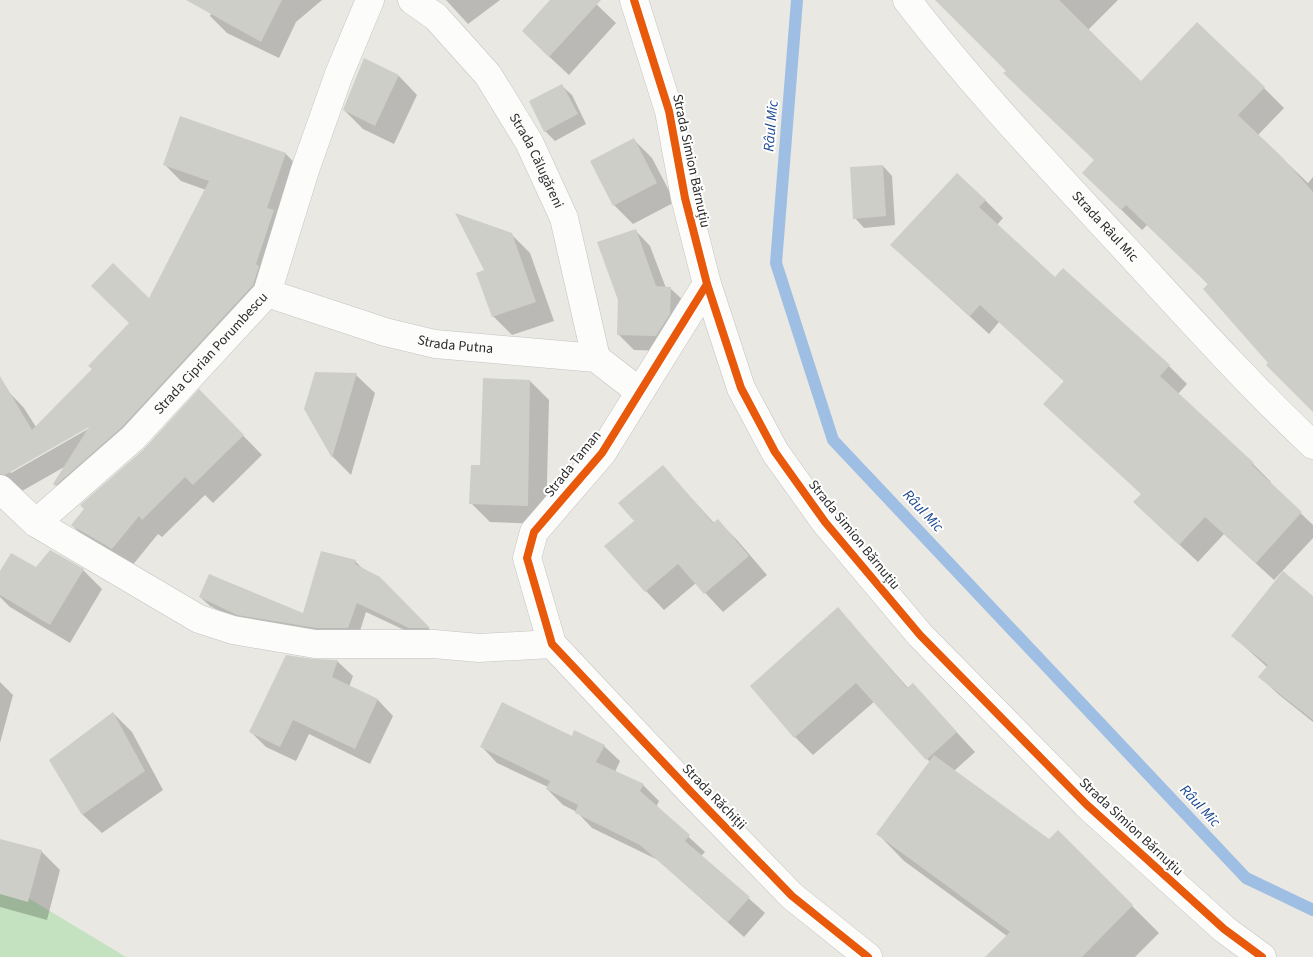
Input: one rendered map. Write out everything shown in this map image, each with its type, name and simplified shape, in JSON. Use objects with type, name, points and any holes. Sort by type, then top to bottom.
[{"type":"street","name":"Strada Ciprian Porumbescu","points":[[36,522],[133,438],[268,293],[305,170],[339,74],[370,0]]},
{"type":"street","name":"Strada Călugăreni","points":[[412,0],[436,17],[488,75],[529,142],[564,218],[596,358]]},
{"type":"street","name":"Strada Simion Bărnuțiu","points":[[634,0],[670,111],[685,198],[707,284],[742,388],[775,452],[825,522],[920,635],[1086,804],[1224,930],[1262,957]]},
{"type":"street","name":"Strada Râul Mic","points":[[907,0],[973,80],[1090,211],[1270,404],[1313,445]]},
{"type":"street","name":"Strada Taman","points":[[552,644],[527,558],[534,532],[602,453],[707,284]]},
{"type":"street","name":"Strada Putna","points":[[268,293],[384,332],[435,344],[596,358]]},
{"type":"street","points":[[596,358],[640,392]]},
{"type":"street","points":[[0,489],[36,522],[199,619],[233,630],[315,644],[434,644],[479,648],[552,644]]},
{"type":"street","name":"Strada Răchiții","points":[[552,644],[692,794],[792,896],[868,957]]},
{"type":"green space","points":[[0,881],[126,957],[0,957]]},
{"type":"building","points":[[186,0],[282,0],[261,42]]},
{"type":"building","points":[[550,0],[601,0],[549,57],[522,31]]},
{"type":"building","points":[[935,0],[1059,0],[1141,81],[1197,22],[1265,87],[1238,115],[1283,158],[1313,192],[1313,412],[1266,365],[1268,363],[1203,289],[1208,284],[1126,205],[1121,210],[1082,173],[1094,160],[1003,73],[1006,71]]},
{"type":"building","points":[[364,58],[399,75],[375,126],[343,110]]},
{"type":"building","points":[[562,84],[578,114],[544,132],[529,101]]},
{"type":"building","points":[[180,116],[286,153],[267,208],[274,210],[256,264],[259,266],[253,285],[122,427],[55,486],[53,484],[89,427],[5,475],[0,474],[0,376],[32,430],[92,369],[88,366],[129,323],[91,286],[113,263],[149,298],[209,181],[163,165]]},
{"type":"building","points":[[634,138],[657,183],[613,206],[590,161]]},
{"type":"building","points":[[883,165],[886,216],[853,219],[850,167]]},
{"type":"building","points":[[957,173],[986,200],[979,207],[1055,277],[1063,268],[1170,365],[1160,376],[1254,463],[1252,465],[1302,512],[1256,563],[1205,517],[1179,545],[1133,502],[1141,494],[1043,404],[1064,381],[980,305],[970,316],[890,245]]},
{"type":"building","points":[[455,213],[512,233],[536,302],[492,317],[476,273],[484,270]]},
{"type":"building","points":[[636,229],[656,286],[671,287],[670,314],[656,336],[617,335],[618,300],[597,242]]},
{"type":"building","points":[[315,372],[357,373],[332,458],[304,409]]},
{"type":"building","points":[[483,378],[530,380],[528,506],[469,504],[471,465],[480,465]]},
{"type":"building","points":[[199,389],[244,435],[193,485],[185,477],[142,520],[139,516],[112,549],[71,525],[84,509],[80,505],[143,450]]},
{"type":"building","points":[[663,465],[713,523],[718,519],[749,556],[704,594],[678,564],[645,592],[604,546],[634,521],[618,503]]},
{"type":"building","points":[[50,550],[84,569],[50,625],[0,595],[0,571],[11,553],[36,567]]},
{"type":"building","points":[[321,551],[356,560],[355,564],[380,577],[430,628],[409,628],[357,603],[348,628],[316,628],[237,615],[199,597],[209,574],[303,613]]},
{"type":"building","points":[[1283,571],[1313,596],[1313,720],[1258,677],[1268,665],[1231,636]]},
{"type":"building","points":[[838,607],[907,688],[913,683],[957,732],[926,760],[856,683],[794,738],[750,686]]},
{"type":"building","points":[[286,655],[338,660],[332,677],[378,699],[355,749],[293,720],[280,747],[249,732]]},
{"type":"building","points":[[502,702],[572,736],[574,730],[605,745],[596,762],[644,784],[640,791],[690,835],[685,841],[750,897],[728,922],[640,845],[575,813],[578,805],[546,789],[550,781],[480,747]]},
{"type":"building","points":[[113,712],[145,771],[82,815],[49,760]]},
{"type":"building","points":[[934,755],[1049,839],[1058,830],[1133,905],[1082,957],[985,957],[1010,932],[876,834]]},
{"type":"building","points":[[0,839],[42,850],[28,902],[0,894]]},
{"type":"waterway","name":"Râul Mic","points":[[797,0],[776,263],[833,440],[1246,878],[1313,910]]},
{"type":"cycle path","points":[[634,0],[669,111],[685,198],[707,284],[741,388],[775,452],[825,522],[920,635],[1086,804],[1224,929],[1262,957]]},
{"type":"cycle path","points":[[707,284],[602,453],[534,532],[527,558],[552,644],[792,896],[868,957]]}]
